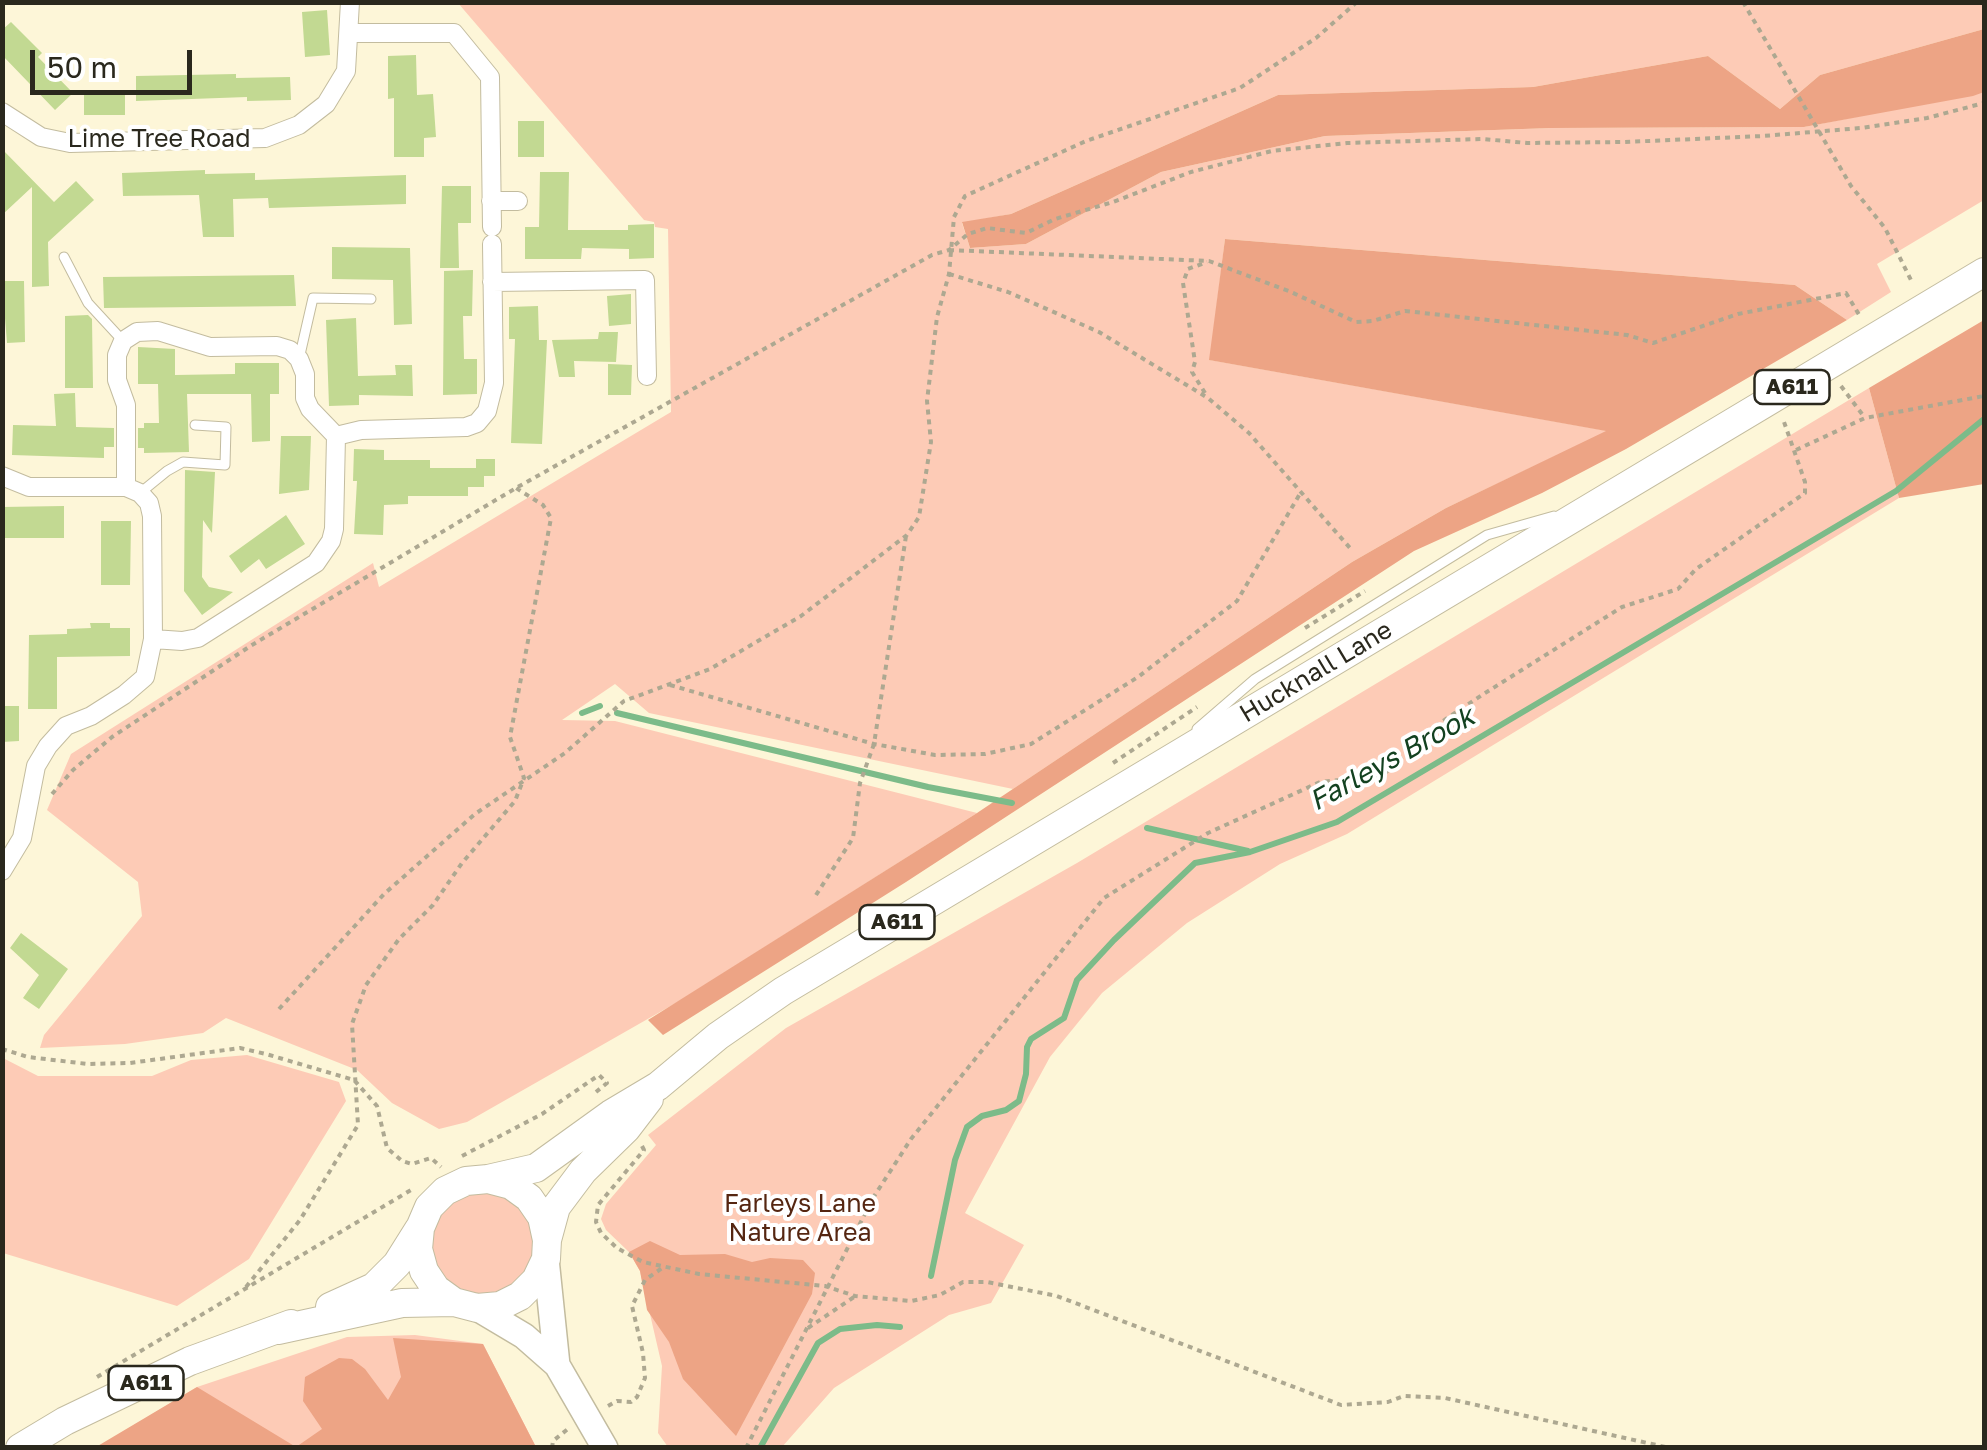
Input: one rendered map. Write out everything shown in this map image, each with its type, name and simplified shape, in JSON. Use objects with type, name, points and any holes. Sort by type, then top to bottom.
[{"type":"main road","name":"Hucknall Lane","points":[[20,1448],[65,1421],[190,1362],[278,1330],[374,1286],[397,1264],[429,1207],[445,1190],[466,1181],[536,1168],[658,1086],[718,1036],[782,991],[1984,272]]},
{"type":"main road","name":"Hucknall Lane","points":[[278,1330],[402,1303],[500,1306],[520,1296],[536,1280],[556,1207],[583,1171],[626,1130],[658,1086]]},
{"type":"main road","points":[[488,1178],[510,1185],[530,1198],[542,1217],[547,1249]]},
{"type":"main road","points":[[420,1228],[418,1250],[424,1270],[436,1288],[465,1305]]},
{"type":"street","name":"Lime Tree Road","points":[[2,112],[40,137],[70,143],[265,138],[299,125],[326,104],[346,71],[350,2]]},
{"type":"street","points":[[336,436],[361,430],[466,427],[477,423],[487,411],[494,383],[490,77],[454,32],[350,33]]},
{"type":"street","points":[[492,201],[518,201]]},
{"type":"street","points":[[492,282],[646,280],[646,376]]},
{"type":"street","points":[[133,490],[126,404],[116,380],[117,355],[123,340],[137,332],[158,331],[210,347],[277,346],[290,350],[299,359],[310,409],[336,436],[331,541],[316,563],[198,638],[153,640]]},
{"type":"street","points":[[2,476],[30,487],[133,490],[149,503],[153,640],[146,677],[91,716],[66,726],[48,746],[36,766],[22,838],[2,871]]},
{"type":"street","points":[[547,1249],[557,1365]]},
{"type":"street","points":[[465,1305],[524,1336],[557,1365],[605,1448]]},
{"type":"lane","points":[[64,257],[88,303],[123,340]]},
{"type":"lane","points":[[299,359],[312,298],[371,299]]},
{"type":"lane","points":[[133,490],[183,462],[225,465],[226,427],[195,425]]},
{"type":"path","points":[[279,1009],[417,863],[474,814],[565,753],[624,702],[710,668],[801,616],[906,535],[919,517],[932,442],[928,401],[936,318],[949,274],[954,217],[965,196],[1086,141],[1240,88],[1316,38],[1357,2]]},
{"type":"path","points":[[1743,2],[1851,186],[1885,228],[1916,290]]},
{"type":"path","points":[[949,250],[968,234],[986,228],[1026,233],[1055,219],[1191,172],[1272,151],[1347,142],[1625,142],[1763,136],[1927,118],[1984,103]]},
{"type":"path","points":[[27,818],[73,770],[112,737],[252,645],[516,488],[932,255],[949,250],[1209,261],[1356,322],[1373,321],[1405,310],[1627,335],[1652,343],[1738,314],[1846,293],[1858,312]]},
{"type":"path","points":[[1208,398],[1192,372],[1196,362],[1184,283],[1188,269],[1209,261]]},
{"type":"path","points":[[949,274],[1008,292],[1098,332],[1208,398],[1249,433],[1350,548]]},
{"type":"path","points":[[1840,384],[1864,418]]},
{"type":"path","points":[[1796,450],[1864,418],[1984,396]]},
{"type":"path","points":[[746,1448],[872,1198],[911,1139],[1104,898],[1208,833],[1320,782],[1382,776],[1431,729],[1513,675],[1622,607],[1678,589],[1696,569],[1805,493],[1796,450],[1783,419]]},
{"type":"path","points":[[244,1289],[300,1220],[358,1125],[352,1024],[366,985],[399,939],[433,906],[462,863],[515,802],[524,778],[510,738],[551,518],[543,506],[516,488]]},
{"type":"path","points":[[670,685],[874,744],[934,756],[985,754],[1030,744],[1138,677],[1237,601],[1301,492]]},
{"type":"path","points":[[816,895],[853,838],[860,783],[874,744],[906,535]]},
{"type":"path","points":[[2,1048],[28,1058],[88,1064],[130,1064],[240,1048],[330,1071],[354,1080],[378,1106],[387,1148],[402,1161],[412,1164],[431,1158],[444,1170]]},
{"type":"path","points":[[455,1158],[542,1114],[599,1075],[607,1082],[593,1095],[601,1103]]},
{"type":"path","points":[[644,1150],[598,1205],[596,1222],[616,1248],[643,1262],[700,1274],[826,1286],[855,1296],[911,1301],[940,1295],[963,1282],[987,1282],[1057,1296],[1341,1405],[1388,1402],[1404,1396],[1445,1398],[1670,1448]]},
{"type":"path","points":[[84,1384],[415,1187]]},
{"type":"path","points":[[552,1448],[552,1442],[587,1417],[617,1400],[631,1402],[637,1397],[645,1378],[632,1306],[645,1280],[664,1266]]},
{"type":"path","points":[[808,1328],[855,1296]]},
{"type":"green space","points":[[458,3],[1984,3],[1984,29],[1820,75],[1780,109],[1708,56],[1533,87],[1278,95],[1011,214],[962,223],[970,248],[1026,244],[1161,172],[1325,136],[1551,128],[1804,127],[1984,92],[1984,200],[1877,264],[1891,292],[1847,320],[1795,285],[1225,239],[1210,360],[1608,431],[1446,508],[1352,562],[1013,789],[649,713],[615,684],[562,720],[615,721],[977,813],[681,1000],[467,1122],[439,1129],[392,1103],[357,1070],[226,1018],[203,1033],[125,1044],[40,1048],[44,1035],[142,916],[138,882],[47,810],[71,754],[373,563],[379,587],[671,412],[668,229],[644,220]]},
{"type":"green space","name":"Farleys Lane Nature Area","points":[[1869,388],[1899,498],[1347,834],[1280,864],[1187,923],[1102,993],[1050,1057],[965,1213],[1024,1245],[991,1303],[949,1315],[834,1388],[782,1447],[668,1447],[658,1433],[662,1366],[640,1271],[601,1219],[606,1204],[656,1145],[648,1135],[786,1028],[1077,863]]},
{"type":"green space","points":[[247,1055],[339,1082],[346,1101],[249,1259],[177,1306],[3,1253],[3,1058],[38,1076],[152,1076],[191,1060]]},
{"type":"green space","points":[[483,1192],[503,1196],[526,1215],[535,1244],[531,1264],[512,1287],[483,1296],[463,1292],[440,1273],[431,1244],[435,1224],[454,1201]]},
{"type":"green space","points":[[415,1335],[483,1344],[536,1447],[96,1448],[197,1387],[347,1337]]},
{"type":"shaded area","points":[[1984,29],[1984,92],[1973,96],[1804,127],[1551,128],[1325,136],[1161,172],[1026,244],[970,248],[962,222],[1011,214],[1278,95],[1533,87],[1708,56],[1780,109],[1820,75]]},
{"type":"shaded area","points":[[1225,239],[1795,285],[1847,320],[1626,449],[1542,493],[1414,551],[906,882],[663,1035],[648,1020],[977,813],[1352,562],[1446,508],[1606,431],[1209,360]]},
{"type":"shaded area","points":[[1984,320],[1984,484],[1899,498],[1869,388]]},
{"type":"shaded area","points":[[650,1241],[680,1255],[725,1254],[752,1262],[770,1258],[803,1260],[815,1273],[812,1294],[736,1436],[683,1379],[669,1342],[647,1310],[640,1271],[629,1252]]},
{"type":"shaded area","points":[[393,1338],[483,1344],[536,1447],[296,1447],[322,1429],[303,1401],[305,1377],[339,1358],[352,1359],[365,1369],[388,1400],[401,1377]]},
{"type":"shaded area","points":[[197,1387],[296,1447],[96,1447]]},
{"type":"building","points":[[327,10],[330,55],[305,57],[302,12]]},
{"type":"building","points":[[11,22],[73,93],[55,110],[2,55],[2,30]]},
{"type":"building","points":[[416,55],[417,95],[433,94],[436,137],[424,138],[424,157],[394,157],[394,98],[388,99],[388,56]]},
{"type":"building","points":[[236,74],[236,78],[290,77],[291,100],[247,101],[247,97],[136,101],[136,76]]},
{"type":"building","points":[[84,92],[125,92],[125,115],[84,115]]},
{"type":"building","points":[[518,121],[544,121],[544,157],[518,157]]},
{"type":"building","points":[[2,149],[54,202],[76,181],[94,200],[48,242],[49,286],[32,287],[32,187],[2,215]]},
{"type":"building","points":[[205,170],[205,174],[255,173],[255,180],[406,175],[406,204],[269,208],[268,198],[233,199],[234,237],[203,237],[199,195],[123,196],[122,173]]},
{"type":"building","points":[[540,172],[569,172],[568,230],[628,230],[628,225],[654,224],[654,258],[629,259],[629,249],[582,248],[581,259],[525,259],[525,227],[539,227]]},
{"type":"building","points":[[442,186],[471,186],[471,223],[458,223],[459,268],[440,268]]},
{"type":"building","points":[[332,247],[410,248],[412,324],[394,325],[393,280],[332,279]]},
{"type":"building","points":[[473,270],[472,316],[463,316],[464,359],[477,359],[477,394],[443,395],[444,271]]},
{"type":"building","points":[[294,275],[296,306],[104,308],[103,277]]},
{"type":"building","points":[[2,281],[24,281],[25,342],[7,343]]},
{"type":"building","points":[[631,294],[631,324],[609,326],[607,296]]},
{"type":"building","points":[[538,306],[539,340],[547,340],[542,444],[511,443],[515,339],[509,339],[509,307]]},
{"type":"building","points":[[88,315],[92,319],[93,388],[65,388],[65,316]]},
{"type":"building","points":[[356,318],[358,376],[396,375],[395,365],[412,365],[413,396],[359,395],[359,405],[329,406],[326,320]]},
{"type":"building","points":[[599,332],[618,332],[616,362],[574,361],[575,377],[559,377],[552,340],[598,339]]},
{"type":"building","points":[[138,347],[175,349],[175,375],[235,374],[235,363],[279,363],[279,394],[270,394],[270,441],[252,442],[251,394],[187,394],[189,452],[144,453],[144,448],[138,448],[138,428],[144,428],[144,423],[159,423],[158,384],[138,384]]},
{"type":"building","points":[[608,364],[632,365],[631,395],[608,395]]},
{"type":"building","points":[[75,393],[76,427],[114,428],[114,447],[104,447],[104,458],[12,455],[13,425],[56,426],[54,394]]},
{"type":"building","points":[[281,436],[311,436],[309,490],[279,494]]},
{"type":"building","points":[[354,449],[384,450],[384,460],[430,460],[430,468],[476,468],[476,459],[495,459],[495,476],[484,476],[484,487],[468,487],[468,496],[408,496],[408,504],[384,505],[383,535],[354,534]]},
{"type":"building","points":[[185,470],[215,472],[212,533],[203,520],[202,577],[209,587],[233,592],[202,615],[184,591]]},
{"type":"building","points":[[64,506],[64,538],[2,538],[2,507]]},
{"type":"building","points":[[286,515],[305,544],[266,569],[259,559],[241,573],[229,556]]},
{"type":"building","points":[[101,521],[131,521],[130,585],[101,585]]},
{"type":"building","points":[[90,623],[130,628],[130,656],[57,657],[57,709],[28,709],[29,635],[67,634],[67,629],[91,628]]},
{"type":"building","points":[[2,706],[19,706],[19,741],[2,742]]},
{"type":"building","points":[[21,933],[68,969],[39,1009],[23,998],[39,975],[10,948]]},
{"type":"waterway","name":"Farleys Brook","points":[[931,1276],[955,1160],[967,1127],[982,1116],[1006,1110],[1019,1101],[1031,1039],[1064,1018],[1077,980],[1195,863],[1250,852],[1337,822],[1896,491],[1984,419]]},
{"type":"waterway","points":[[582,713],[600,706]]},
{"type":"waterway","points":[[617,713],[928,787],[1012,803]]},
{"type":"waterway","points":[[1147,828],[1248,851]]},
{"type":"waterway","name":"Farleys Brook","points":[[760,1448],[818,1343],[840,1329],[900,1327]]}]
